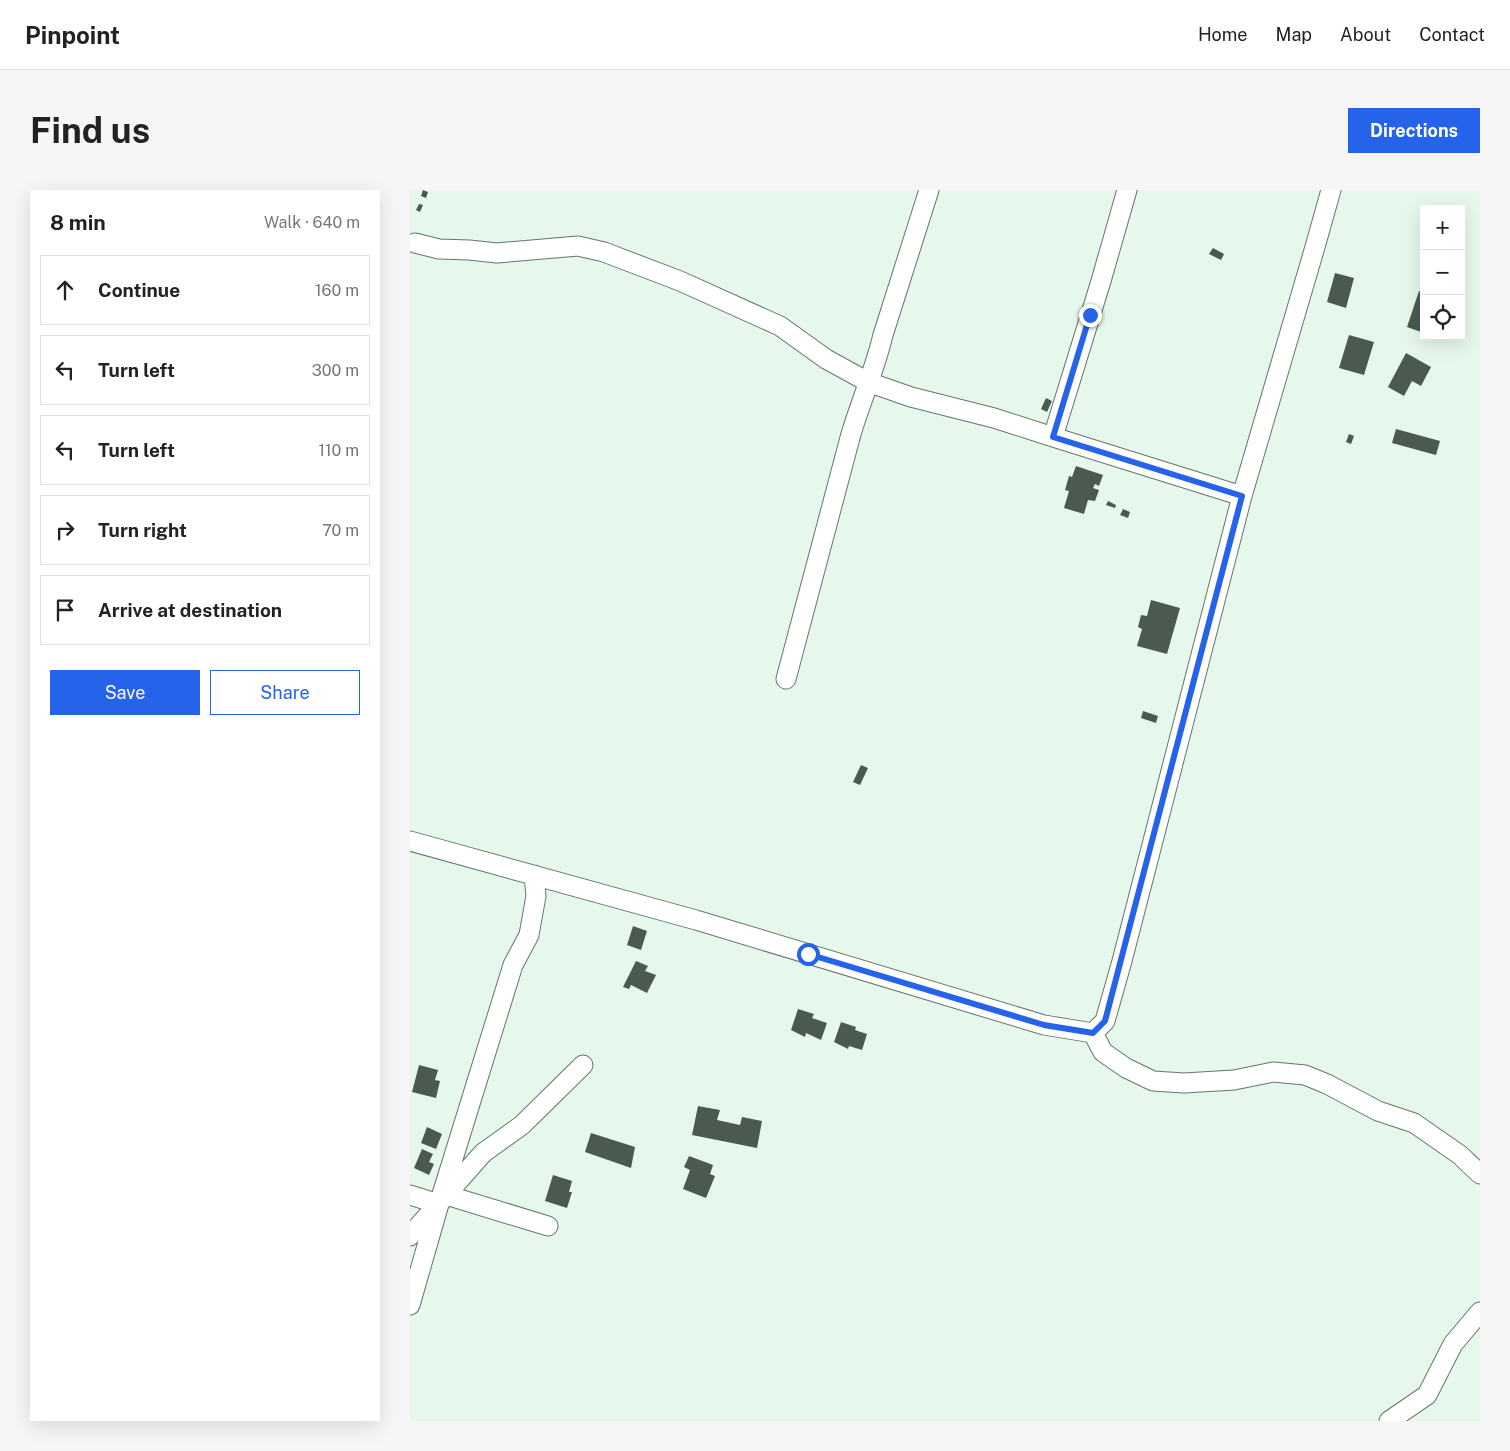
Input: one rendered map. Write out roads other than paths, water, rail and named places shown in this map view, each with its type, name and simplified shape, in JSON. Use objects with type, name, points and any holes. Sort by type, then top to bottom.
[{"type":"street","points":[[786,679],[817,568],[848,443],[878,356],[929,190]]},
{"type":"street","points":[[1053,437],[1127,190]]},
{"type":"street","points":[[1093,1033],[1105,1021],[1122,961],[1242,496],[1313,257],[1330,190]]},
{"type":"street","points":[[415,243],[438,249],[497,252],[578,246],[604,252],[680,281],[780,326],[826,359],[868,382],[911,397],[994,418],[1242,496]]},
{"type":"street","points":[[410,841],[696,920],[1044,1025],[1093,1033]]},
{"type":"street","points":[[410,1305],[513,965],[529,935],[536,896],[534,875]]},
{"type":"street","points":[[1093,1033],[1103,1052],[1126,1068],[1153,1082],[1184,1084],[1234,1080],[1273,1072],[1305,1075],[1328,1084],[1378,1111],[1414,1123],[1460,1155],[1480,1174]]},
{"type":"street","points":[[410,1236],[483,1153],[522,1125],[583,1065]]},
{"type":"street","points":[[410,1196],[443,1200],[548,1226]]},
{"type":"street","points":[[1389,1421],[1427,1395],[1453,1344],[1480,1312]]}]
